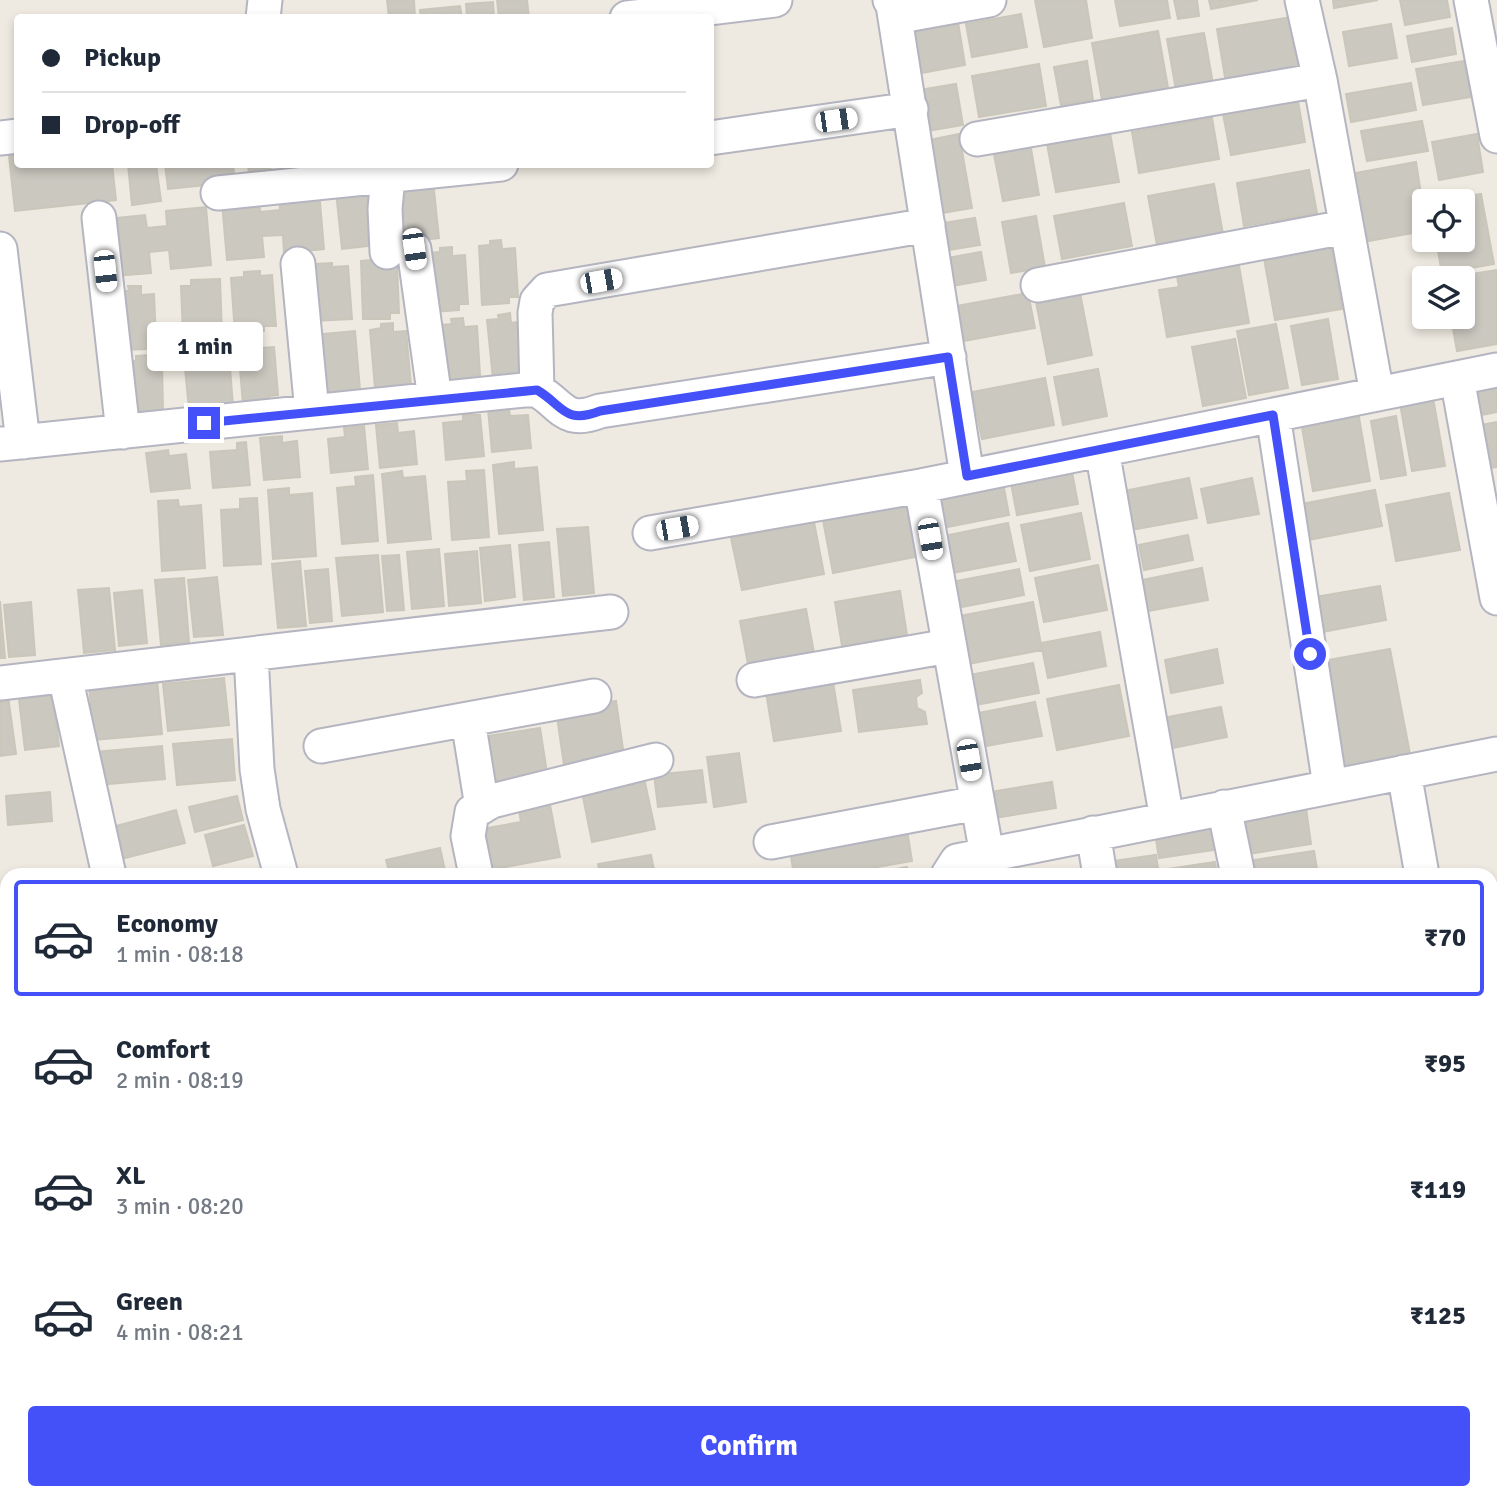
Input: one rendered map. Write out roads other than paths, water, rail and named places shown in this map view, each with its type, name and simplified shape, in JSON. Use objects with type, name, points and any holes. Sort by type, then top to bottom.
[{"type":"street","points":[[659,14],[775,0]]},
{"type":"street","points":[[967,476],[911,109],[893,9],[989,0]]},
{"type":"street","points":[[1302,0],[1320,80],[1377,394]]},
{"type":"street","points":[[1471,0],[1497,136]]},
{"type":"street","points":[[977,139],[1320,80]]},
{"type":"street","points":[[714,137],[911,109]]},
{"type":"street","points":[[218,193],[262,177],[388,176],[463,168]]},
{"type":"street","points":[[388,176],[385,209],[401,251],[435,399]]},
{"type":"street","points":[[99,218],[123,432]]},
{"type":"street","points":[[537,390],[534,313],[537,301],[547,290],[928,225]]},
{"type":"street","points":[[1038,285],[1345,227]]},
{"type":"street","points":[[0,249],[12,443],[537,390],[571,416],[587,416],[600,411],[948,357]]},
{"type":"street","points":[[298,264],[312,412]]},
{"type":"street","points":[[650,533],[921,486],[1497,370]]},
{"type":"street","points":[[1457,378],[1497,597]]},
{"type":"street","points":[[1273,415],[1330,786]]},
{"type":"street","points":[[1102,450],[1167,819]]},
{"type":"street","points":[[921,486],[987,855]]},
{"type":"street","points":[[0,683],[611,612]]},
{"type":"street","points":[[754,680],[949,646]]},
{"type":"street","points":[[251,654],[257,769],[263,809],[279,868]]},
{"type":"street","points":[[65,676],[107,868]]},
{"type":"street","points":[[321,746],[594,696]]},
{"type":"street","points":[[468,720],[482,807]]},
{"type":"street","points":[[952,868],[957,861],[1497,754]]},
{"type":"street","points":[[475,868],[468,836],[472,812],[492,802],[656,760]]},
{"type":"street","points":[[1404,772],[1421,868]]},
{"type":"street","points":[[771,842],[977,803]]},
{"type":"street","points":[[1224,807],[1237,868]]},
{"type":"street","points":[[1093,833],[1099,868]]}]
